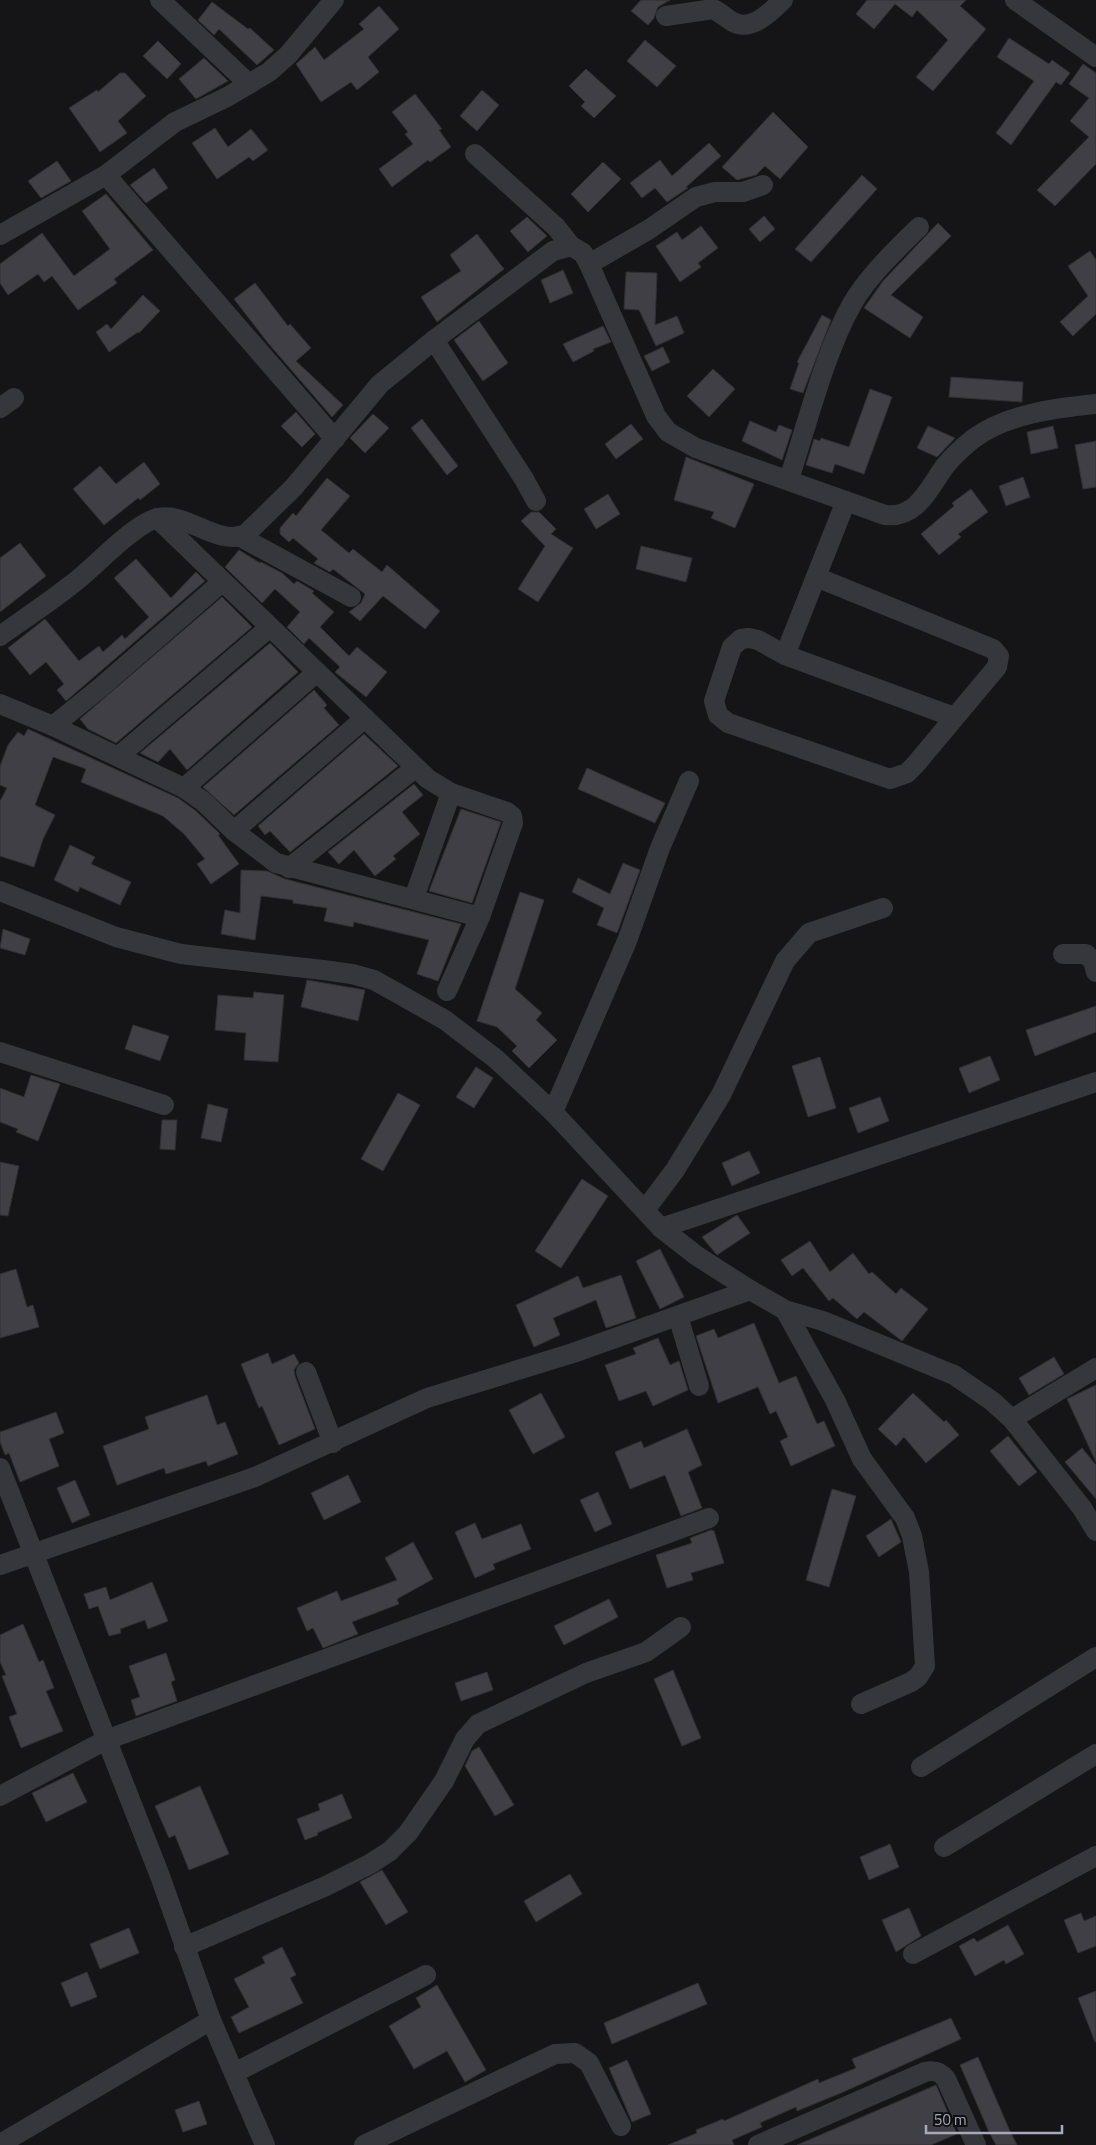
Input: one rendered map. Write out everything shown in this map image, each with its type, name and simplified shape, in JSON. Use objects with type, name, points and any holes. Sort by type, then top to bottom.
[{"type":"street","points":[[160,0],[249,84]]},
{"type":"street","points":[[2,229],[106,175],[175,122],[269,72],[288,55],[334,0]]},
{"type":"street","points":[[666,16],[713,9],[734,22],[748,24],[761,19],[783,0]]},
{"type":"street","points":[[1015,0],[1096,57]]},
{"type":"street","points":[[475,154],[556,227],[571,246],[582,253],[589,264],[656,416],[668,432],[696,448],[789,479],[885,515],[902,515],[921,502],[947,464],[974,438],[1024,416],[1096,404]]},
{"type":"street","points":[[106,175],[335,439]]},
{"type":"street","points":[[589,264],[648,230],[696,197],[714,192],[743,192],[763,185]]},
{"type":"street","points":[[789,479],[838,332],[849,310],[880,265],[918,227]]},
{"type":"street","points":[[239,536],[254,527],[294,487],[380,384],[434,340],[553,251],[571,246]]},
{"type":"street","points":[[434,340],[524,479],[536,502]]},
{"type":"street","points":[[785,655],[846,501]]},
{"type":"street","points":[[157,518],[318,672],[414,768],[432,783],[451,793],[507,812],[512,816],[513,823],[480,917],[447,991]]},
{"type":"street","points":[[0,636],[72,585],[142,525],[157,518],[180,520],[223,536],[239,536],[351,598]]},
{"type":"street","points":[[816,577],[997,652],[999,656],[997,667],[915,765],[907,773],[890,779],[728,723],[718,715],[714,701],[728,657],[736,642],[749,638],[758,640],[785,655],[954,717]]},
{"type":"street","points":[[53,726],[100,688],[222,582]]},
{"type":"street","points":[[119,756],[270,627]]},
{"type":"street","points":[[184,788],[318,672]]},
{"type":"street","points":[[0,704],[119,756],[184,788],[204,802],[234,832],[260,852],[289,868],[414,898],[480,917]]},
{"type":"street","points":[[234,832],[365,718]]},
{"type":"street","points":[[289,868],[414,768]]},
{"type":"street","points":[[553,1112],[628,941],[660,848],[689,781]]},
{"type":"street","points":[[414,898],[451,793]]},
{"type":"street","points":[[0,891],[116,937],[181,954],[323,970],[352,974],[374,980],[445,1020],[496,1059],[553,1112],[661,1228],[697,1256],[785,1310],[823,1321],[954,1376],[992,1401],[1012,1419],[1095,1525]]},
{"type":"street","points":[[645,1210],[675,1170],[721,1095],[784,961],[798,943],[809,932],[883,908]]},
{"type":"street","points":[[1063,954],[1086,954],[1092,961],[1096,972]]},
{"type":"street","points":[[0,1052],[164,1105]]},
{"type":"street","points":[[661,1228],[1096,1082]]},
{"type":"street","points":[[0,1565],[32,1552],[255,1477],[333,1443],[427,1398],[572,1353],[750,1290]]},
{"type":"street","points":[[785,1310],[835,1400],[862,1459],[904,1518],[912,1536],[918,1572],[925,1666],[918,1677],[911,1682],[861,1704]]},
{"type":"street","points":[[678,1316],[699,1386]]},
{"type":"street","points":[[1012,1419],[1096,1368]]},
{"type":"street","points":[[306,1372],[333,1443]]},
{"type":"street","points":[[0,1468],[160,1876],[211,2020],[265,2145]]},
{"type":"street","points":[[0,1796],[106,1740],[708,1518]]},
{"type":"street","points":[[184,1947],[326,1886],[370,1864],[390,1851],[408,1833],[444,1781],[465,1739],[478,1724],[586,1673],[646,1652],[681,1626]]},
{"type":"street","points":[[921,1767],[1096,1657]]},
{"type":"street","points":[[944,1847],[1096,1754]]},
{"type":"street","points":[[913,1954],[1096,1856]]},
{"type":"street","points":[[234,2073],[426,1975]]},
{"type":"street","points":[[0,2144],[211,2020]]},
{"type":"street","points":[[364,2145],[555,2054],[575,2054],[589,2063],[621,2126]]},
{"type":"street","points":[[758,2145],[933,2070],[939,2072],[946,2079],[973,2144]]},
{"type":"building","points":[[641,0],[670,0],[658,7],[654,18],[648,25],[631,11]]},
{"type":"building","points":[[867,0],[966,0],[960,6],[986,29],[933,91],[916,77],[948,40],[917,10],[912,17],[895,4],[874,29],[856,14]]},
{"type":"building","points":[[212,2],[248,29],[250,28],[274,50],[257,65],[219,29],[214,35],[198,20]]},
{"type":"building","points":[[379,6],[399,29],[368,57],[379,72],[357,90],[351,82],[321,102],[296,64],[315,47],[324,60],[364,29],[359,24]]},
{"type":"building","points":[[1009,38],[1049,64],[1052,60],[1070,73],[1061,85],[1056,82],[1011,145],[996,133],[1034,81],[997,57]]},
{"type":"building","points":[[645,40],[676,66],[657,87],[627,61]]},
{"type":"building","points":[[158,41],[181,64],[167,79],[143,56]]},
{"type":"building","points":[[204,58],[228,81],[196,99],[179,79]]},
{"type":"building","points":[[1083,64],[1096,73],[1096,164],[1055,206],[1037,190],[1089,137],[1070,121],[1089,98],[1069,84]]},
{"type":"building","points":[[586,69],[616,96],[594,118],[581,106],[585,102],[569,86]]},
{"type":"building","points":[[120,73],[125,73],[146,96],[118,121],[127,133],[100,152],[69,108],[97,90],[98,92]]},
{"type":"building","points":[[482,90],[499,105],[477,131],[460,116]]},
{"type":"building","points":[[415,94],[442,129],[439,130],[451,147],[430,162],[428,160],[392,187],[379,169],[413,144],[405,134],[408,132],[392,112]]},
{"type":"building","points":[[773,112],[808,147],[780,179],[765,166],[756,175],[737,180],[722,167]]},
{"type":"building","points":[[215,128],[228,147],[251,129],[268,150],[253,161],[249,157],[217,179],[192,143]]},
{"type":"building","points":[[709,143],[721,156],[686,187],[688,188],[667,202],[655,188],[642,198],[630,183],[660,160],[672,176]]},
{"type":"building","points":[[57,161],[71,181],[41,198],[28,181]]},
{"type":"building","points":[[603,162],[621,179],[588,212],[571,194]]},
{"type":"building","points":[[154,168],[168,188],[146,203],[130,185]]},
{"type":"building","points":[[862,175],[877,189],[811,262],[795,249]]},
{"type":"building","points":[[106,194],[153,250],[114,279],[117,283],[78,310],[52,276],[44,282],[38,274],[8,295],[0,283],[0,264],[42,233],[74,276],[110,249],[82,211]]},
{"type":"building","points":[[764,216],[775,229],[760,242],[749,229]]},
{"type":"building","points":[[527,217],[547,236],[528,252],[510,231]]},
{"type":"building","points":[[938,223],[951,236],[891,295],[923,317],[910,338],[864,308],[883,281]]},
{"type":"building","points":[[701,226],[718,248],[698,263],[701,267],[680,282],[656,246],[677,232],[682,240]]},
{"type":"building","points":[[477,234],[504,269],[437,322],[421,297],[461,271],[450,255]]},
{"type":"building","points":[[1090,251],[1096,260],[1096,314],[1073,336],[1060,322],[1088,296],[1068,266]]},
{"type":"building","points":[[563,270],[573,293],[550,303],[541,280]]},
{"type":"building","points":[[626,272],[657,273],[655,325],[677,316],[684,333],[656,346],[639,310],[624,309]]},
{"type":"building","points":[[255,283],[288,326],[290,324],[311,348],[296,361],[343,405],[332,417],[268,343],[234,299]]},
{"type":"building","points":[[143,295],[160,311],[139,333],[109,352],[96,332],[107,324],[111,329]]},
{"type":"building","points":[[822,315],[831,320],[803,393],[790,389],[799,363],[797,362]]},
{"type":"building","points":[[479,321],[508,363],[483,381],[454,340]]},
{"type":"building","points":[[603,326],[611,342],[593,349],[594,351],[573,362],[563,344]]},
{"type":"building","points":[[663,347],[670,362],[652,371],[644,356]]},
{"type":"building","points":[[713,369],[735,389],[709,417],[687,396]]},
{"type":"building","points":[[951,377],[1023,382],[1022,402],[949,397]]},
{"type":"building","points":[[870,389],[892,397],[864,474],[835,464],[832,473],[806,465],[814,439],[820,441],[821,438],[849,447]]},
{"type":"building","points":[[296,412],[315,434],[302,447],[281,426]]},
{"type":"building","points":[[373,414],[389,428],[365,453],[350,438]]},
{"type":"building","points":[[422,419],[458,466],[447,475],[411,428]]},
{"type":"building","points":[[750,421],[776,432],[779,425],[792,430],[782,460],[742,441]]},
{"type":"building","points":[[631,424],[643,439],[616,459],[605,444]]},
{"type":"building","points":[[928,426],[955,438],[937,457],[917,448]]},
{"type":"building","points":[[1053,426],[1058,448],[1031,454],[1027,432]]},
{"type":"building","points":[[1096,441],[1096,487],[1083,489],[1075,445]]},
{"type":"building","points":[[686,457],[754,484],[735,528],[711,518],[714,512],[674,500]]},
{"type":"building","points":[[144,462],[160,484],[140,500],[138,498],[104,525],[73,489],[100,466],[116,484]]},
{"type":"building","points":[[1023,477],[1030,497],[1006,506],[999,486]]},
{"type":"building","points":[[327,478],[350,496],[321,530],[349,553],[353,549],[382,572],[387,565],[440,611],[425,629],[383,596],[360,621],[349,612],[361,603],[365,594],[333,569],[330,572],[314,563],[318,559],[293,538],[289,542],[280,534],[280,528],[293,513],[296,516]]},
{"type":"building","points":[[971,489],[988,512],[958,534],[961,537],[939,555],[921,534],[954,506],[952,503]]},
{"type":"building","points":[[608,494],[620,514],[596,529],[584,509]]},
{"type":"building","points":[[531,512],[539,512],[556,529],[551,534],[573,548],[538,602],[518,589],[545,546],[521,521]]},
{"type":"building","points":[[20,543],[46,576],[0,612],[0,558]]},
{"type":"building","points":[[641,546],[692,558],[686,582],[636,569]]},
{"type":"building","points":[[239,550],[260,563],[282,573],[294,584],[297,581],[314,591],[312,593],[334,612],[320,627],[349,656],[357,647],[387,672],[366,697],[335,672],[340,667],[309,638],[304,644],[287,627],[300,612],[275,589],[262,603],[225,567]]},
{"type":"building","points":[[136,559],[171,598],[196,572],[205,581],[66,701],[57,690],[64,684],[46,662],[30,675],[8,648],[45,619],[79,661],[99,646],[103,652],[122,635],[125,639],[149,617],[114,578]]},
{"type":"building","points":[[222,597],[252,627],[116,743],[88,729],[80,719]]},
{"type":"building","points":[[270,643],[298,672],[187,770],[170,749],[158,762],[140,753]]},
{"type":"building","points":[[314,690],[327,705],[324,708],[339,725],[234,815],[203,787]]},
{"type":"building","points":[[28,729],[178,798],[196,811],[220,834],[218,835],[239,864],[211,884],[197,864],[205,859],[184,834],[163,816],[81,782],[86,769],[53,757],[35,805],[55,815],[43,839],[34,867],[0,856],[0,801],[7,788],[0,785],[0,766],[8,745],[18,732],[24,736]]},
{"type":"building","points":[[364,734],[398,766],[290,852],[270,831],[265,835],[258,826]]},
{"type":"building","points":[[587,768],[665,803],[655,823],[578,789]]},
{"type":"building","points":[[414,784],[423,795],[402,812],[420,834],[393,856],[396,859],[375,876],[354,850],[339,864],[328,852]]},
{"type":"building","points":[[461,809],[501,822],[472,903],[429,891]]},
{"type":"building","points":[[70,845],[95,857],[91,864],[131,882],[120,905],[80,887],[78,892],[54,880]]},
{"type":"building","points":[[623,863],[640,870],[617,933],[597,925],[604,908],[572,892],[578,878],[610,894]]},
{"type":"building","points":[[241,870],[267,871],[285,879],[461,924],[438,981],[417,974],[429,940],[354,922],[353,927],[324,921],[327,908],[293,903],[293,900],[261,896],[255,940],[221,934],[225,910],[240,913]]},
{"type":"building","points":[[520,892],[544,900],[515,989],[542,1013],[536,1020],[557,1040],[529,1068],[512,1051],[517,1046],[497,1027],[477,1021]]},
{"type":"building","points":[[3,929],[30,939],[25,955],[0,948]]},
{"type":"building","points":[[307,980],[365,990],[358,1021],[301,1007]]},
{"type":"building","points":[[254,992],[284,995],[278,1062],[244,1060],[246,1033],[215,1030],[218,995],[253,998]]},
{"type":"building","points":[[1096,1006],[1096,1032],[1035,1056],[1026,1030]]},
{"type":"building","points":[[133,1025],[169,1036],[160,1061],[125,1049]]},
{"type":"building","points":[[990,1056],[1000,1080],[969,1093],[959,1068]]},
{"type":"building","points":[[820,1057],[836,1108],[808,1117],[792,1066]]},
{"type":"building","points":[[476,1067],[493,1078],[474,1108],[456,1097]]},
{"type":"building","points":[[31,1075],[60,1084],[38,1141],[16,1132],[18,1129],[0,1122],[0,1088],[24,1097]]},
{"type":"building","points":[[398,1093],[420,1105],[383,1171],[361,1159]]},
{"type":"building","points":[[880,1097],[889,1121],[858,1133],[849,1108]]},
{"type":"building","points":[[208,1104],[228,1109],[221,1142],[201,1138]]},
{"type":"building","points":[[162,1120],[177,1120],[175,1150],[160,1149]]},
{"type":"building","points":[[749,1151],[760,1173],[732,1186],[722,1163]]},
{"type":"building","points":[[0,1162],[19,1166],[8,1216],[0,1215]]},
{"type":"building","points":[[582,1179],[608,1196],[561,1268],[535,1251]]},
{"type":"building","points":[[737,1215],[750,1233],[717,1255],[702,1237]]},
{"type":"building","points":[[810,1241],[830,1272],[853,1253],[869,1274],[872,1272],[896,1294],[901,1288],[928,1309],[902,1341],[864,1312],[857,1319],[833,1298],[829,1301],[803,1268],[792,1276],[781,1260]]},
{"type":"building","points":[[660,1249],[684,1297],[660,1309],[636,1261]]},
{"type":"building","points":[[16,1269],[27,1307],[33,1305],[39,1327],[0,1338],[0,1274]]},
{"type":"building","points":[[621,1275],[636,1318],[606,1328],[596,1300],[553,1318],[560,1335],[534,1347],[516,1305],[578,1276],[583,1288]]},
{"type":"building","points":[[754,1323],[779,1383],[796,1376],[817,1424],[824,1421],[835,1446],[791,1466],[780,1441],[788,1437],[776,1411],[770,1414],[758,1387],[718,1403],[696,1336],[714,1329],[718,1338]]},
{"type":"building","points":[[658,1338],[670,1365],[679,1361],[688,1390],[653,1406],[646,1391],[619,1401],[605,1365],[636,1354],[633,1348]]},
{"type":"building","points":[[268,1353],[272,1364],[294,1354],[299,1363],[294,1370],[295,1376],[315,1429],[279,1445],[262,1406],[259,1408],[241,1364]]},
{"type":"building","points":[[1054,1357],[1064,1374],[1029,1395],[1019,1378]]},
{"type":"building","points":[[1096,1385],[1096,1462],[1067,1399]]},
{"type":"building","points":[[541,1393],[565,1437],[533,1454],[509,1410]]},
{"type":"building","points":[[913,1393],[944,1422],[946,1420],[959,1435],[926,1463],[904,1437],[896,1446],[878,1429]]},
{"type":"building","points":[[207,1395],[217,1425],[225,1422],[238,1454],[208,1466],[206,1461],[166,1474],[164,1468],[117,1485],[103,1446],[149,1429],[145,1417]]},
{"type":"building","points":[[56,1412],[64,1433],[49,1439],[59,1466],[20,1482],[9,1453],[5,1455],[0,1442],[0,1432]]},
{"type":"building","points":[[687,1429],[702,1465],[688,1472],[702,1508],[681,1516],[665,1475],[630,1489],[615,1452],[641,1441],[644,1448]]},
{"type":"building","points":[[1008,1436],[1037,1472],[1019,1486],[990,1451]]},
{"type":"building","points":[[1082,1448],[1096,1465],[1096,1499],[1065,1462]]},
{"type":"building","points":[[348,1475],[361,1502],[324,1520],[311,1493]]},
{"type":"building","points":[[75,1480],[90,1515],[72,1523],[57,1488]]},
{"type":"building","points":[[832,1489],[856,1496],[829,1587],[806,1580]]},
{"type":"building","points":[[598,1492],[612,1524],[595,1532],[580,1500]]},
{"type":"building","points":[[891,1519],[901,1542],[879,1557],[866,1536]]},
{"type":"building","points":[[475,1523],[482,1539],[521,1524],[531,1549],[493,1564],[495,1569],[475,1578],[455,1532]]},
{"type":"building","points":[[711,1530],[714,1531],[724,1563],[691,1573],[693,1580],[667,1588],[656,1555],[692,1543],[690,1538]]},
{"type":"building","points":[[413,1542],[433,1579],[397,1599],[399,1604],[352,1622],[358,1634],[323,1648],[313,1628],[307,1631],[297,1608],[337,1591],[341,1601],[397,1580],[385,1558]]},
{"type":"building","points":[[152,1582],[168,1621],[148,1629],[145,1620],[120,1629],[121,1633],[109,1636],[98,1606],[89,1609],[84,1594],[106,1587],[110,1600]]},
{"type":"building","points":[[609,1599],[618,1617],[564,1645],[554,1626]]},
{"type":"building","points":[[23,1624],[39,1662],[43,1660],[54,1688],[46,1691],[63,1731],[21,1748],[9,1717],[17,1714],[2,1676],[6,1675],[0,1662],[0,1635]]},
{"type":"building","points":[[166,1653],[175,1680],[171,1682],[177,1701],[136,1716],[131,1700],[140,1697],[129,1666]]},
{"type":"building","points":[[673,1670],[701,1738],[682,1746],[654,1679]]},
{"type":"building","points":[[487,1672],[493,1690],[461,1701],[455,1683]]},
{"type":"building","points":[[479,1747],[514,1805],[495,1816],[465,1766],[472,1751]]},
{"type":"building","points":[[73,1773],[87,1802],[46,1822],[32,1793]]},
{"type":"building","points":[[200,1786],[229,1854],[189,1870],[175,1835],[169,1838],[155,1806]]},
{"type":"building","points":[[342,1794],[352,1818],[305,1840],[297,1819],[320,1810],[318,1804]]},
{"type":"building","points":[[890,1844],[899,1867],[869,1880],[860,1857]]},
{"type":"building","points":[[382,1870],[408,1912],[386,1925],[360,1882]]},
{"type":"building","points":[[570,1874],[582,1894],[536,1922],[524,1901]]},
{"type":"building","points":[[909,1908],[921,1936],[896,1952],[882,1920]]},
{"type":"building","points":[[1081,1913],[1084,1921],[1096,1916],[1096,1946],[1078,1953],[1064,1920]]},
{"type":"building","points":[[1008,1925],[1024,1954],[1006,1964],[1004,1960],[975,1976],[959,1946],[974,1938],[977,1942]]},
{"type":"building","points":[[129,1928],[139,1953],[100,1969],[90,1944]]},
{"type":"building","points":[[282,1947],[296,1975],[290,1978],[303,2003],[239,2033],[231,2017],[249,2007],[234,1979],[265,1963],[262,1957]]},
{"type":"building","points":[[87,1972],[97,1997],[71,2007],[61,1983]]},
{"type":"building","points":[[698,1983],[707,2004],[612,2044],[604,2023]]},
{"type":"building","points":[[437,1985],[486,2070],[465,2082],[447,2051],[414,2069],[389,2026],[421,2007],[416,1998]]},
{"type":"building","points":[[1096,1991],[1096,2042],[1095,2042],[1078,1998]]},
{"type":"building","points":[[951,2018],[961,2039],[841,2093],[797,2111],[796,2107],[760,2123],[762,2127],[732,2140],[734,2145],[668,2145],[697,2133],[696,2130],[723,2119],[724,2121],[818,2079],[819,2083],[856,2068],[852,2059]]},
{"type":"building","points":[[978,2057],[1017,2145],[996,2145],[989,2132],[960,2065]]},
{"type":"building","points":[[627,2060],[651,2114],[632,2122],[609,2068]]},
{"type":"building","points":[[936,2085],[957,2134],[931,2145],[797,2145]]},
{"type":"building","points":[[199,2101],[207,2124],[183,2132],[175,2110]]}]
